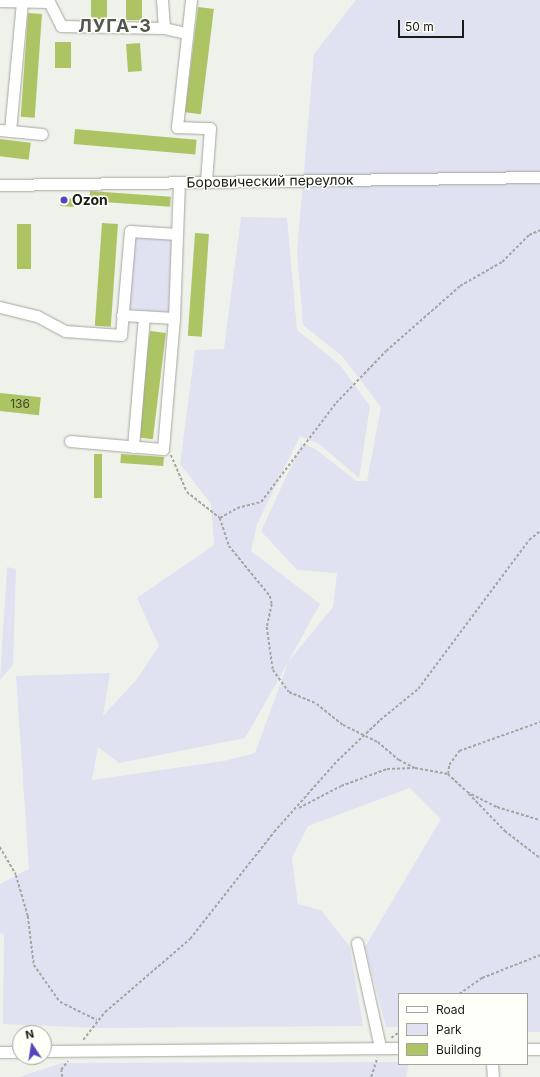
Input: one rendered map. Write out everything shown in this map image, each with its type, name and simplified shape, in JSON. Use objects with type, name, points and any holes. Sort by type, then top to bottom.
[{"type":"street","points":[[162,0],[164,28]]},
{"type":"street","points":[[191,0],[186,33],[177,127],[210,128],[206,181]]},
{"type":"street","points":[[0,1],[49,1],[62,26],[164,28],[186,33]]},
{"type":"street","points":[[22,2],[5,130],[42,134]]},
{"type":"street","name":"Боровический переулок","points":[[0,185],[540,177]]},
{"type":"street","points":[[70,441],[133,447],[163,448],[174,318],[179,182]]},
{"type":"street","points":[[0,307],[37,316],[66,331],[91,335],[121,335],[130,231],[177,234]]},
{"type":"street","points":[[122,315],[174,318]]},
{"type":"street","points":[[133,447],[144,316]]},
{"type":"street","points":[[357,944],[380,1047]]},
{"type":"street","points":[[52,1051],[398,1048]]},
{"type":"street","points":[[528,1049],[540,1049]]},
{"type":"street","points":[[0,1052],[12,1052]]},
{"type":"street","points":[[492,1065],[493,1077]]},
{"type":"path","points":[[220,518],[237,508],[261,502],[336,404],[386,350],[460,286],[502,262],[529,235],[540,230]]},
{"type":"path","points":[[163,448],[172,456],[187,492],[220,518],[229,546],[270,596],[272,604],[267,628],[273,670],[289,692],[317,704],[343,725],[364,735],[415,768]]},
{"type":"path","points":[[0,847],[16,875],[28,916],[34,965],[60,1002],[97,1020],[190,939],[274,832],[297,809],[364,735],[418,689],[529,540],[540,530]]},
{"type":"path","points":[[448,774],[449,765],[459,752],[540,722]]},
{"type":"path","points":[[297,809],[341,786],[387,769],[415,768],[448,774],[504,831],[540,858]]},
{"type":"path","points":[[467,792],[497,807],[540,820]]},
{"type":"path","points":[[460,993],[482,978],[540,955]]},
{"type":"path","points":[[371,1077],[380,1047]]},
{"type":"green space","points":[[356,0],[540,0],[540,1032],[528,1032],[528,993],[398,993],[398,1027],[386,1027],[365,947],[441,819],[410,788],[308,826],[292,858],[298,904],[321,910],[350,947],[363,1026],[98,1028],[3,1024],[4,934],[0,933],[0,884],[29,869],[16,676],[110,673],[103,716],[137,679],[159,646],[137,598],[214,545],[211,504],[180,464],[195,350],[224,349],[241,217],[287,218],[297,330],[340,365],[370,406],[359,478],[319,444],[300,436],[257,524],[251,551],[320,604],[288,662],[333,607],[337,573],[297,570],[261,531],[302,443],[317,450],[356,481],[367,481],[381,407],[342,356],[303,325],[297,252],[314,54]],"holes":[[[288,663],[255,753],[224,761],[92,780],[98,747],[119,763],[245,738]]]},
{"type":"green space","points":[[134,235],[174,236],[173,311],[168,313],[127,308]]},
{"type":"green space","points":[[7,567],[16,569],[13,665],[0,680]]},
{"type":"green space","points":[[398,1062],[398,1065],[409,1065],[406,1077],[19,1077],[62,1063]]},
{"type":"building","points":[[91,0],[107,0],[107,19],[91,19]]},
{"type":"building","points":[[126,0],[142,0],[142,20],[126,20]]},
{"type":"building","points":[[198,7],[214,9],[201,114],[185,112]]},
{"type":"building","points":[[28,13],[42,14],[35,118],[21,117]]},
{"type":"building","points":[[55,42],[71,42],[71,68],[55,68]]},
{"type":"building","points":[[140,43],[142,71],[128,72],[126,44]]},
{"type":"building","points":[[75,129],[197,140],[195,155],[74,144]]},
{"type":"building","points":[[0,139],[31,143],[29,160],[0,156]]},
{"type":"building","points":[[90,191],[171,197],[170,207],[89,201]]},
{"type":"building","points":[[61,198],[74,199],[73,207],[60,206]]},
{"type":"building","points":[[102,223],[118,224],[111,327],[95,326]]},
{"type":"building","points":[[17,224],[31,224],[31,269],[17,269]]},
{"type":"building","points":[[195,233],[209,234],[202,337],[188,336]]},
{"type":"building","points":[[150,331],[166,333],[153,439],[137,437]]},
{"type":"building","points":[[0,393],[41,397],[39,415],[0,411]]},
{"type":"building","points":[[94,454],[102,454],[102,498],[94,498]]},
{"type":"building","points":[[121,454],[164,457],[163,466],[120,463]]},
{"type":"place","name":"Ozon","points":[[64,200]]},
{"type":"district","name":"ЛУГА-3","points":[[115,26]]}]
